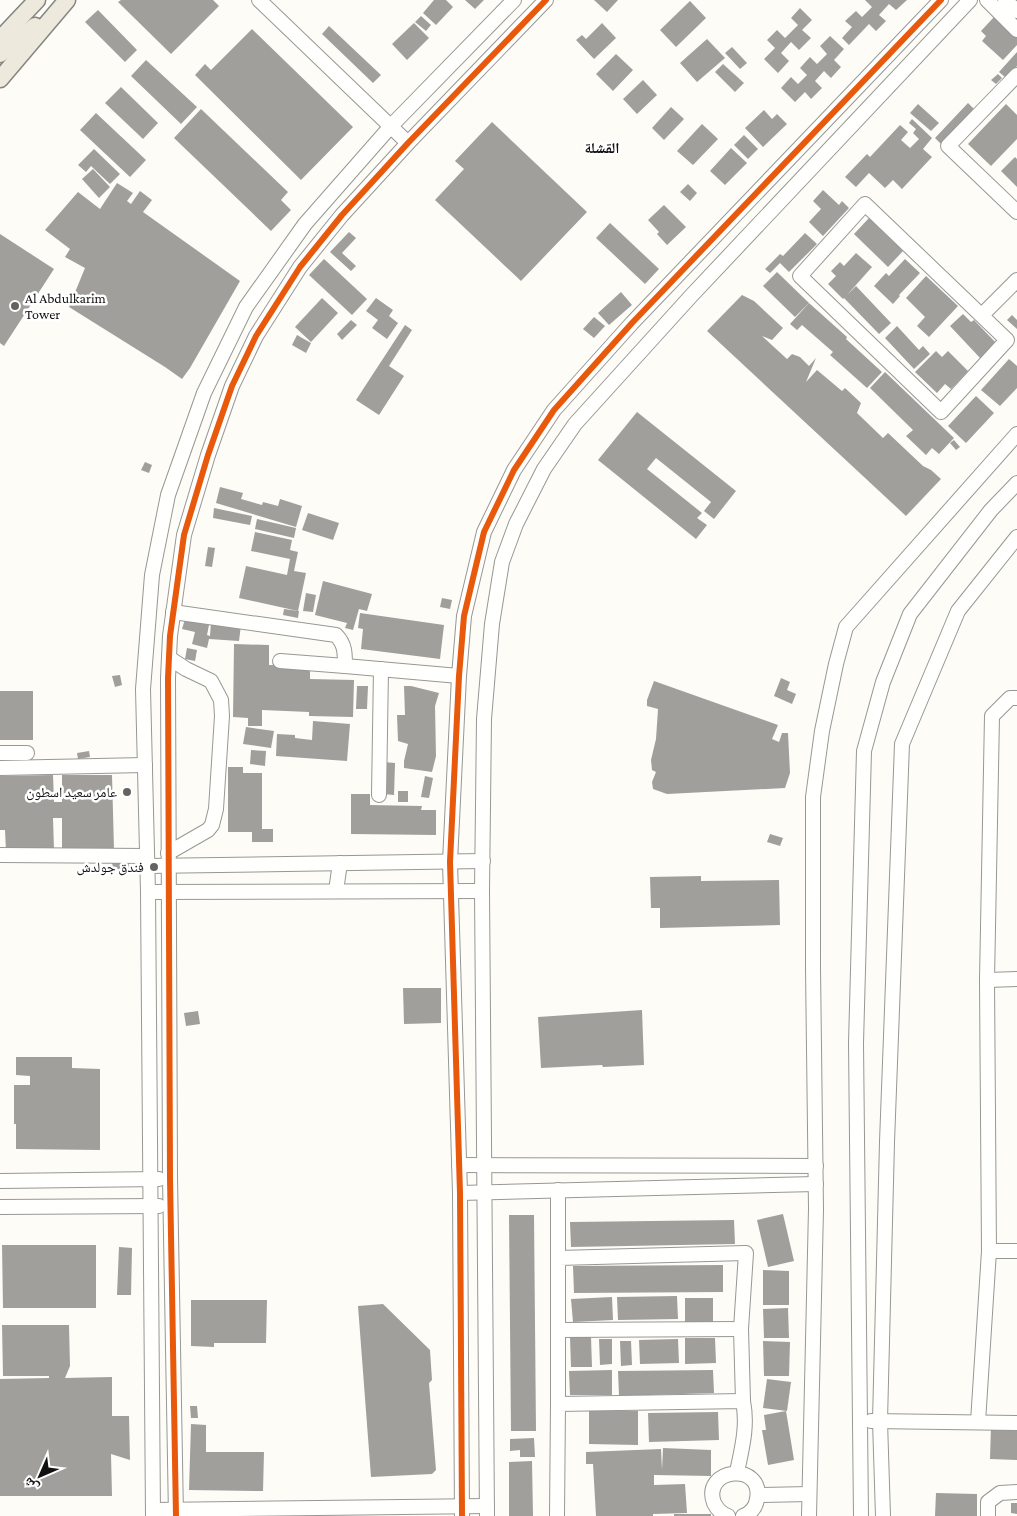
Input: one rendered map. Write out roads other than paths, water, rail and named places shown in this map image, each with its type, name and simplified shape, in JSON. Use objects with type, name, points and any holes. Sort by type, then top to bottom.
[{"type":"main road","points":[[0,39],[37,0]]},
{"type":"main road","points":[[0,54],[65,2]]},
{"type":"main road","points":[[0,79],[65,2]]},
{"type":"street","points":[[259,0],[408,143]]},
{"type":"street","points":[[164,1513],[151,1206],[148,892],[143,689],[152,574],[168,495],[204,393],[246,307],[305,224],[391,126],[514,0]]},
{"type":"street","points":[[164,1513],[171,1207],[168,859],[169,658],[173,612],[184,535],[208,455],[232,386],[256,336],[300,267],[342,215],[408,143],[546,0]]},
{"type":"street","points":[[462,1511],[460,1193],[450,862],[459,676],[464,616],[484,532],[514,470],[554,410],[632,322],[941,0]]},
{"type":"street","points":[[164,1513],[487,1511],[482,891],[484,719],[492,624],[502,562],[516,524],[544,469],[575,424],[970,0]]},
{"type":"street","points":[[987,0],[1017,30]]},
{"type":"street","points":[[1005,0],[1017,11]]},
{"type":"street","points":[[1017,75],[948,146],[1017,212]]},
{"type":"street","points":[[865,204],[982,315],[1012,343],[941,412],[800,276],[865,204]]},
{"type":"street","points":[[982,315],[1017,280]]},
{"type":"street","points":[[809,1516],[816,1184],[813,797],[822,731],[846,627],[1017,434]]},
{"type":"street","points":[[861,1516],[856,1043],[864,750],[884,682],[910,614],[991,510],[1017,484]]},
{"type":"street","points":[[883,1516],[880,1421],[887,1142],[902,744],[958,611],[1017,537]]},
{"type":"street","points":[[173,612],[336,635],[342,640],[345,647],[345,666]]},
{"type":"street","points":[[168,859],[212,825],[216,809],[222,716],[221,700],[211,681],[169,658]]},
{"type":"street","points":[[280,661],[459,676]]},
{"type":"street","points":[[379,796],[381,669]]},
{"type":"street","points":[[978,1422],[989,1251],[987,980],[992,716],[1010,698],[1017,698]]},
{"type":"street","points":[[0,754],[27,753]]},
{"type":"street","points":[[0,768],[145,765]]},
{"type":"street","points":[[0,855],[147,861],[168,859],[340,863],[483,861]]},
{"type":"street","points":[[336,892],[340,863]]},
{"type":"street","points":[[148,892],[482,891]]},
{"type":"street","points":[[987,980],[1017,979]]},
{"type":"street","points":[[459,1165],[816,1166]]},
{"type":"street","points":[[0,1180],[170,1178]]},
{"type":"street","points":[[460,1193],[816,1184]]},
{"type":"street","points":[[557,1516],[558,1190]]},
{"type":"street","points":[[0,1207],[171,1207]]},
{"type":"street","points":[[989,1251],[1017,1251]]},
{"type":"street","points":[[558,1258],[746,1253],[741,1329],[746,1429],[737,1472]]},
{"type":"street","points":[[559,1330],[741,1329]]},
{"type":"street","points":[[558,1404],[744,1401]]},
{"type":"street","points":[[860,1422],[1017,1423]]},
{"type":"street","points":[[728,1516],[719,1510],[715,1504],[714,1488],[722,1476],[737,1472],[750,1477],[754,1482],[758,1495],[757,1503],[753,1510],[743,1516]]},
{"type":"street","points":[[988,1516],[988,1502],[1000,1492],[1017,1492]]},
{"type":"street","points":[[758,1495],[809,1494]]},
{"type":"place","name":"Al Abdulkarim Tower","points":[[15,306]]},
{"type":"place","name":"عامر سعيد اسطون","points":[[127,792]]},
{"type":"place","name":"فندق جولدش","points":[[154,867]]},
{"type":"district","name":"القشلة","points":[[602,148]]}]
